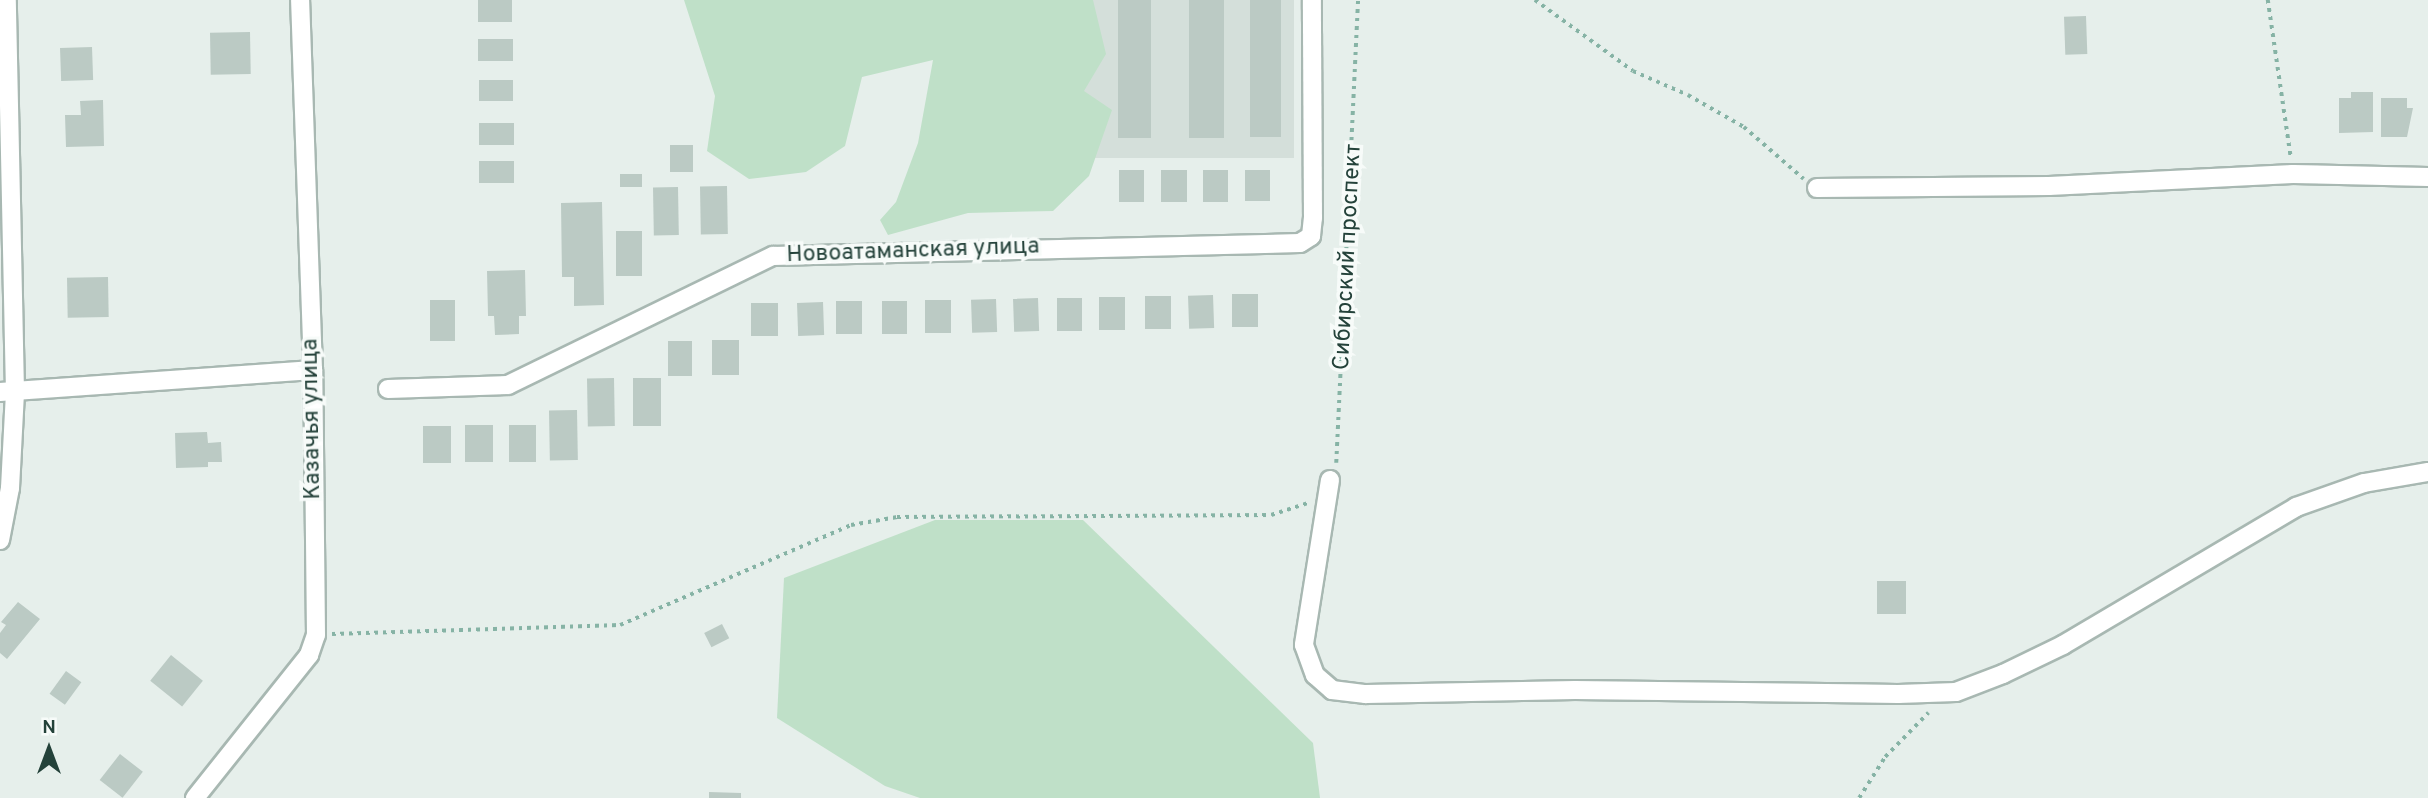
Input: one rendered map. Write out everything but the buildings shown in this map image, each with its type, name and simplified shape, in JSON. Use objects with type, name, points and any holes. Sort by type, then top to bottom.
[{"type":"street","points":[[0,540],[10,488],[7,392],[7,0]]},
{"type":"street","name":"Казачья улица","points":[[195,798],[309,655],[316,635],[313,370],[300,0]]},
{"type":"street","name":"Сибирский проспект","points":[[1300,243],[1311,236],[1313,218],[1312,0]]},
{"type":"street","points":[[1817,188],[2063,186],[2294,174],[2428,177]]},
{"type":"street","name":"Новоатаманская улица","points":[[388,389],[508,386],[773,256],[1300,243]]},
{"type":"street","points":[[7,392],[313,370]]},
{"type":"street","points":[[1330,480],[1304,645],[1315,675],[1332,690],[1366,694],[1956,692],[2063,645],[2296,507],[2364,483],[2428,472]]},
{"type":"path","name":"Сибирский проспект","points":[[1330,480],[1342,413],[1358,0]]},
{"type":"path","points":[[1535,0],[1633,71],[1688,95],[1744,127],[1781,163],[1817,188]]},
{"type":"path","points":[[2268,0],[2294,174]]},
{"type":"path","points":[[316,635],[620,625],[851,525],[897,517],[1271,515],[1309,503],[1330,480]]},
{"type":"path","points":[[1859,798],[1915,722],[1956,692]]},
{"type":"shaded area","points":[[1064,0],[1294,0],[1294,158],[1064,158]]},
{"type":"green space","points":[[684,0],[1093,0],[1106,54],[1084,91],[1112,110],[1089,176],[1053,211],[968,213],[888,235],[880,220],[896,202],[918,143],[933,60],[862,77],[845,146],[806,172],[749,179],[707,151],[715,96]]},
{"type":"green space","points":[[935,520],[1083,520],[1313,743],[1320,798],[920,798],[885,786],[777,718],[784,578]]}]
